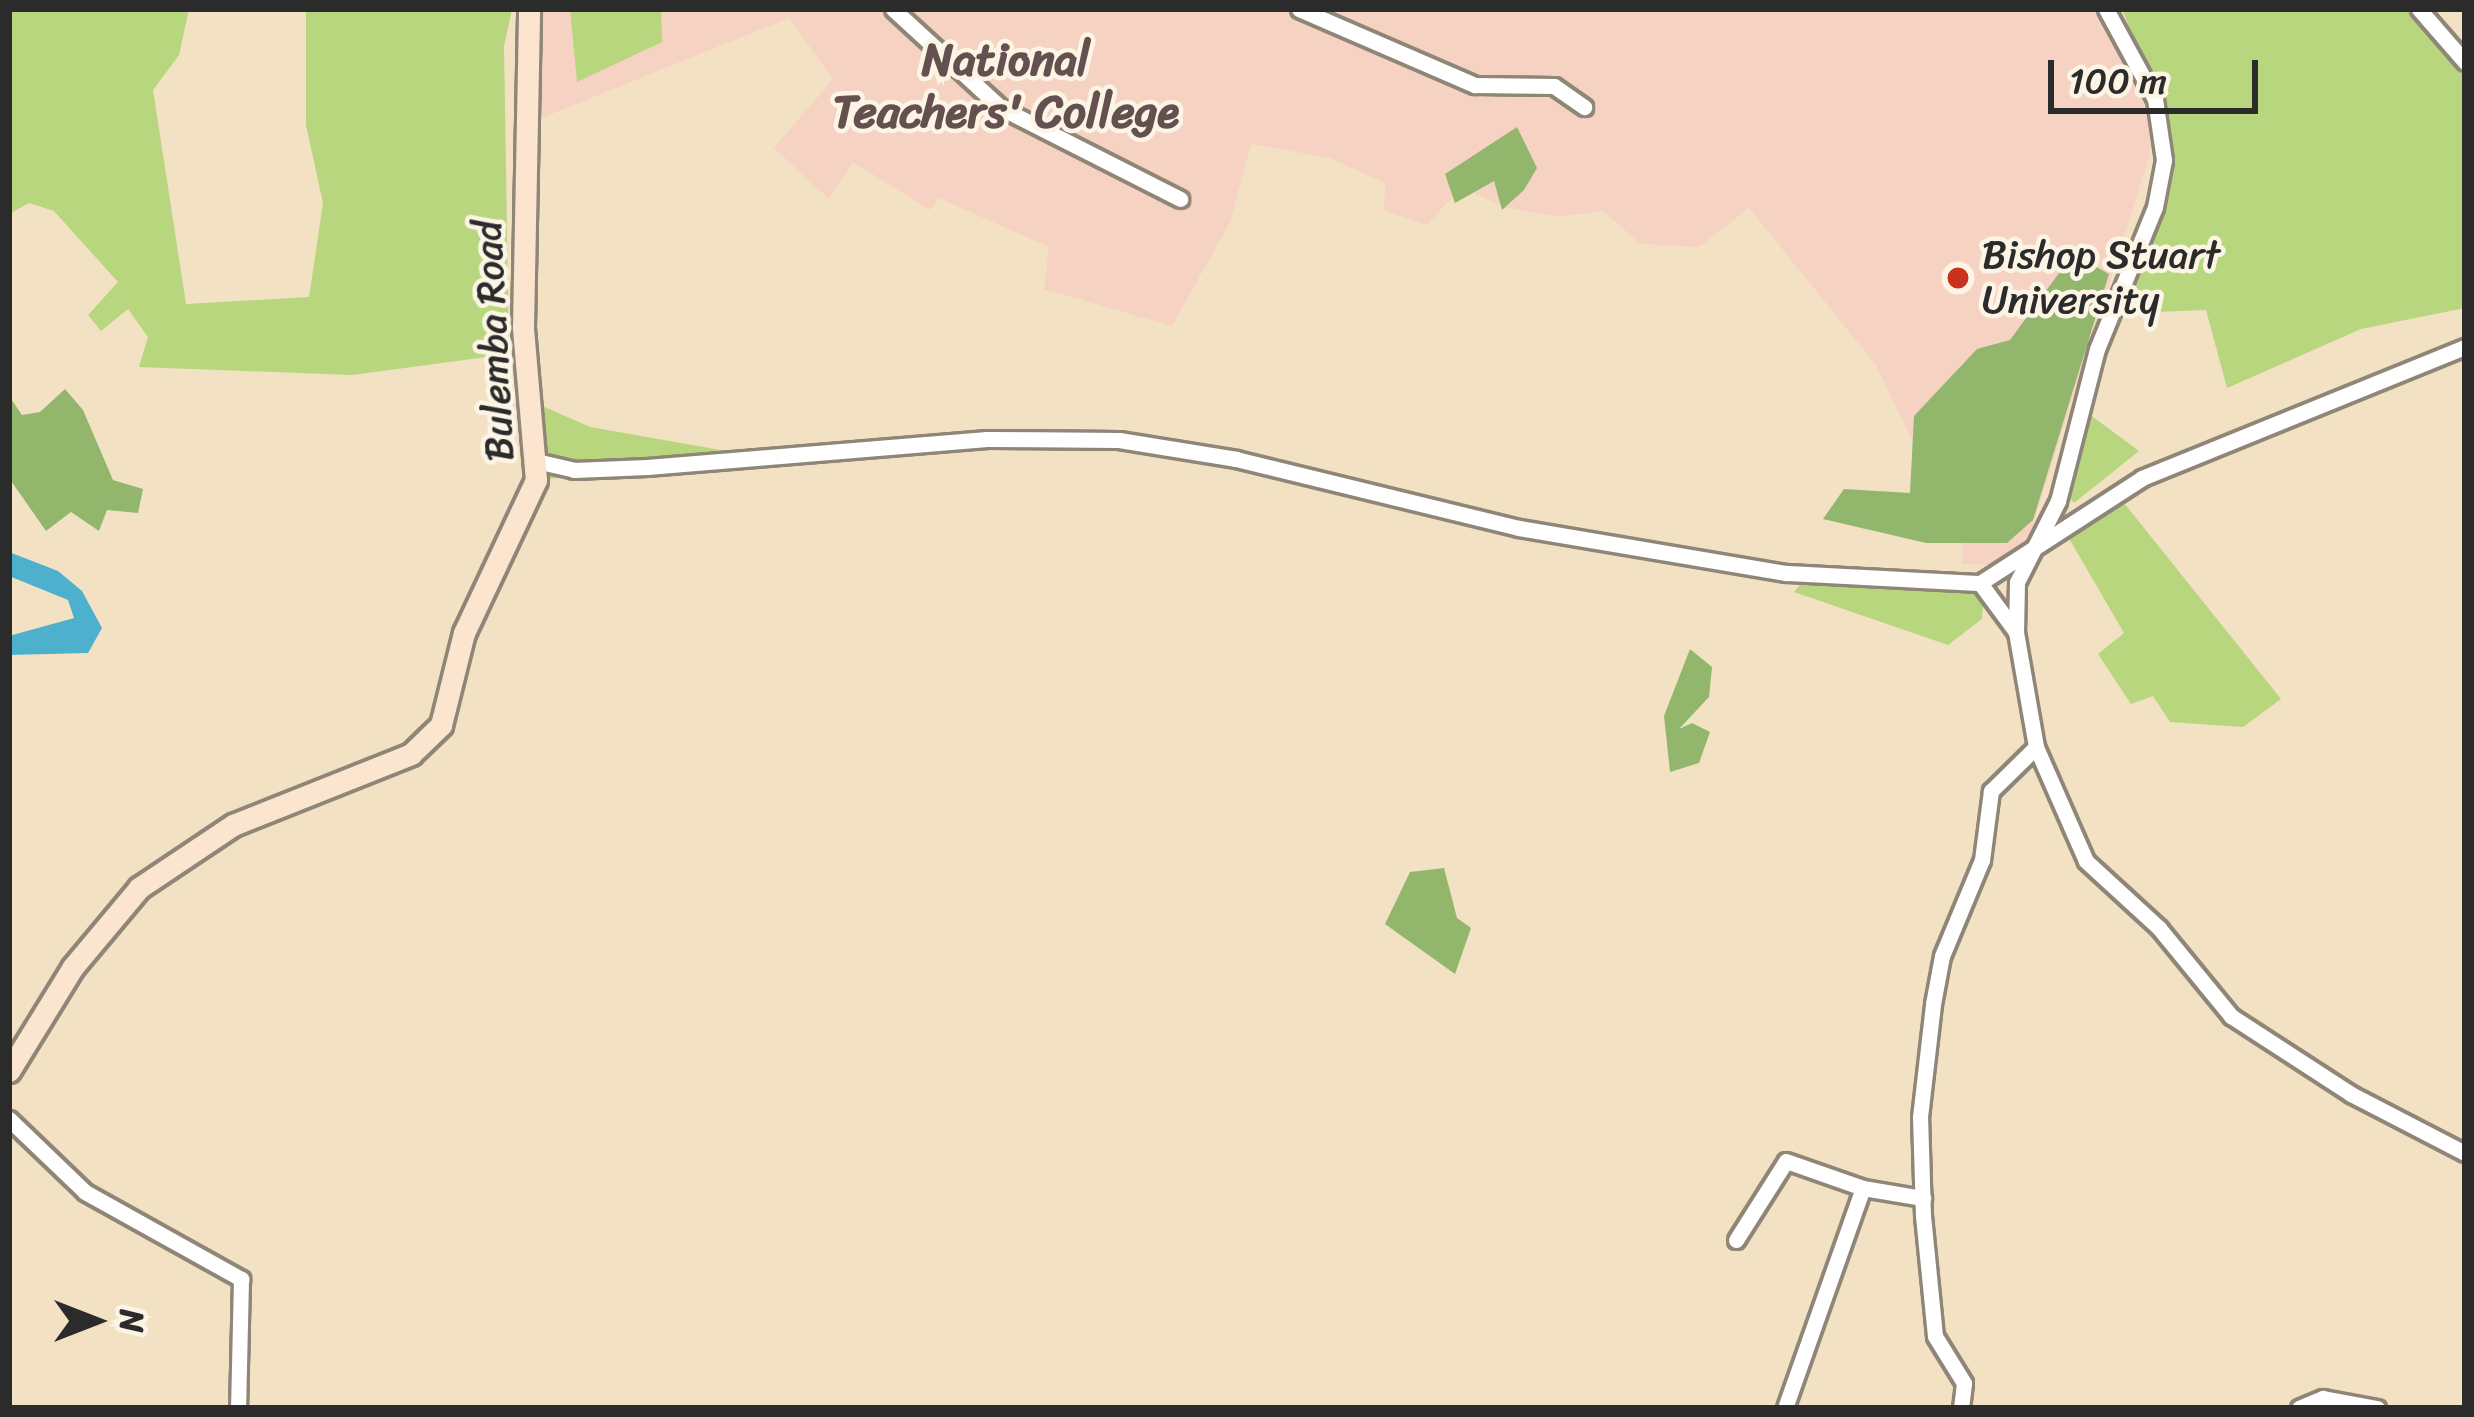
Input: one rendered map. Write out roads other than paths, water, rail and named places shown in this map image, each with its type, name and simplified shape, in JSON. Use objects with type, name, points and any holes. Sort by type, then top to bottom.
[{"type":"main road","name":"Bulemba Road","points":[[9,1071],[107,923],[170,864],[289,798],[410,754],[436,735],[464,633],[529,505],[536,461],[524,327],[529,9]]},
{"type":"street","points":[[893,9],[1001,108],[1180,199]]},
{"type":"street","points":[[1298,9],[1475,85],[1554,86],[1584,107]]},
{"type":"street","points":[[2106,9],[2155,99],[2161,188],[2097,349],[2058,501],[2026,556],[2016,632],[2036,747],[2086,861],[2159,928],[2231,1016],[2351,1094],[2465,1153]]},
{"type":"street","points":[[2419,9],[2465,62]]},
{"type":"street","points":[[536,461],[574,470],[987,439],[1119,440],[1236,459],[1520,528],[1786,573],[1980,583],[2142,478],[2465,347]]},
{"type":"street","points":[[1980,583],[2016,632]]},
{"type":"street","points":[[1961,1408],[1964,1382],[1935,1336],[1920,1117],[1942,956],[1982,860],[1991,791],[2036,747]]},
{"type":"street","points":[[9,1119],[85,1192],[242,1279],[238,1408]]},
{"type":"street","points":[[1736,1240],[1786,1161],[1863,1188],[1923,1198]]},
{"type":"street","points":[[1785,1408],[1863,1188]]},
{"type":"street","points":[[2299,1408],[2323,1398],[2377,1408]]},
{"type":"water","points":[[9,552],[58,571],[82,591],[102,628],[88,653],[9,655],[9,636],[74,618],[68,600],[9,576]]},
{"type":"place","name":"Bishop Stuart University","points":[[1958,278]]},
{"type":"district","name":"National Teachers' College","points":[[1006,87]]}]
